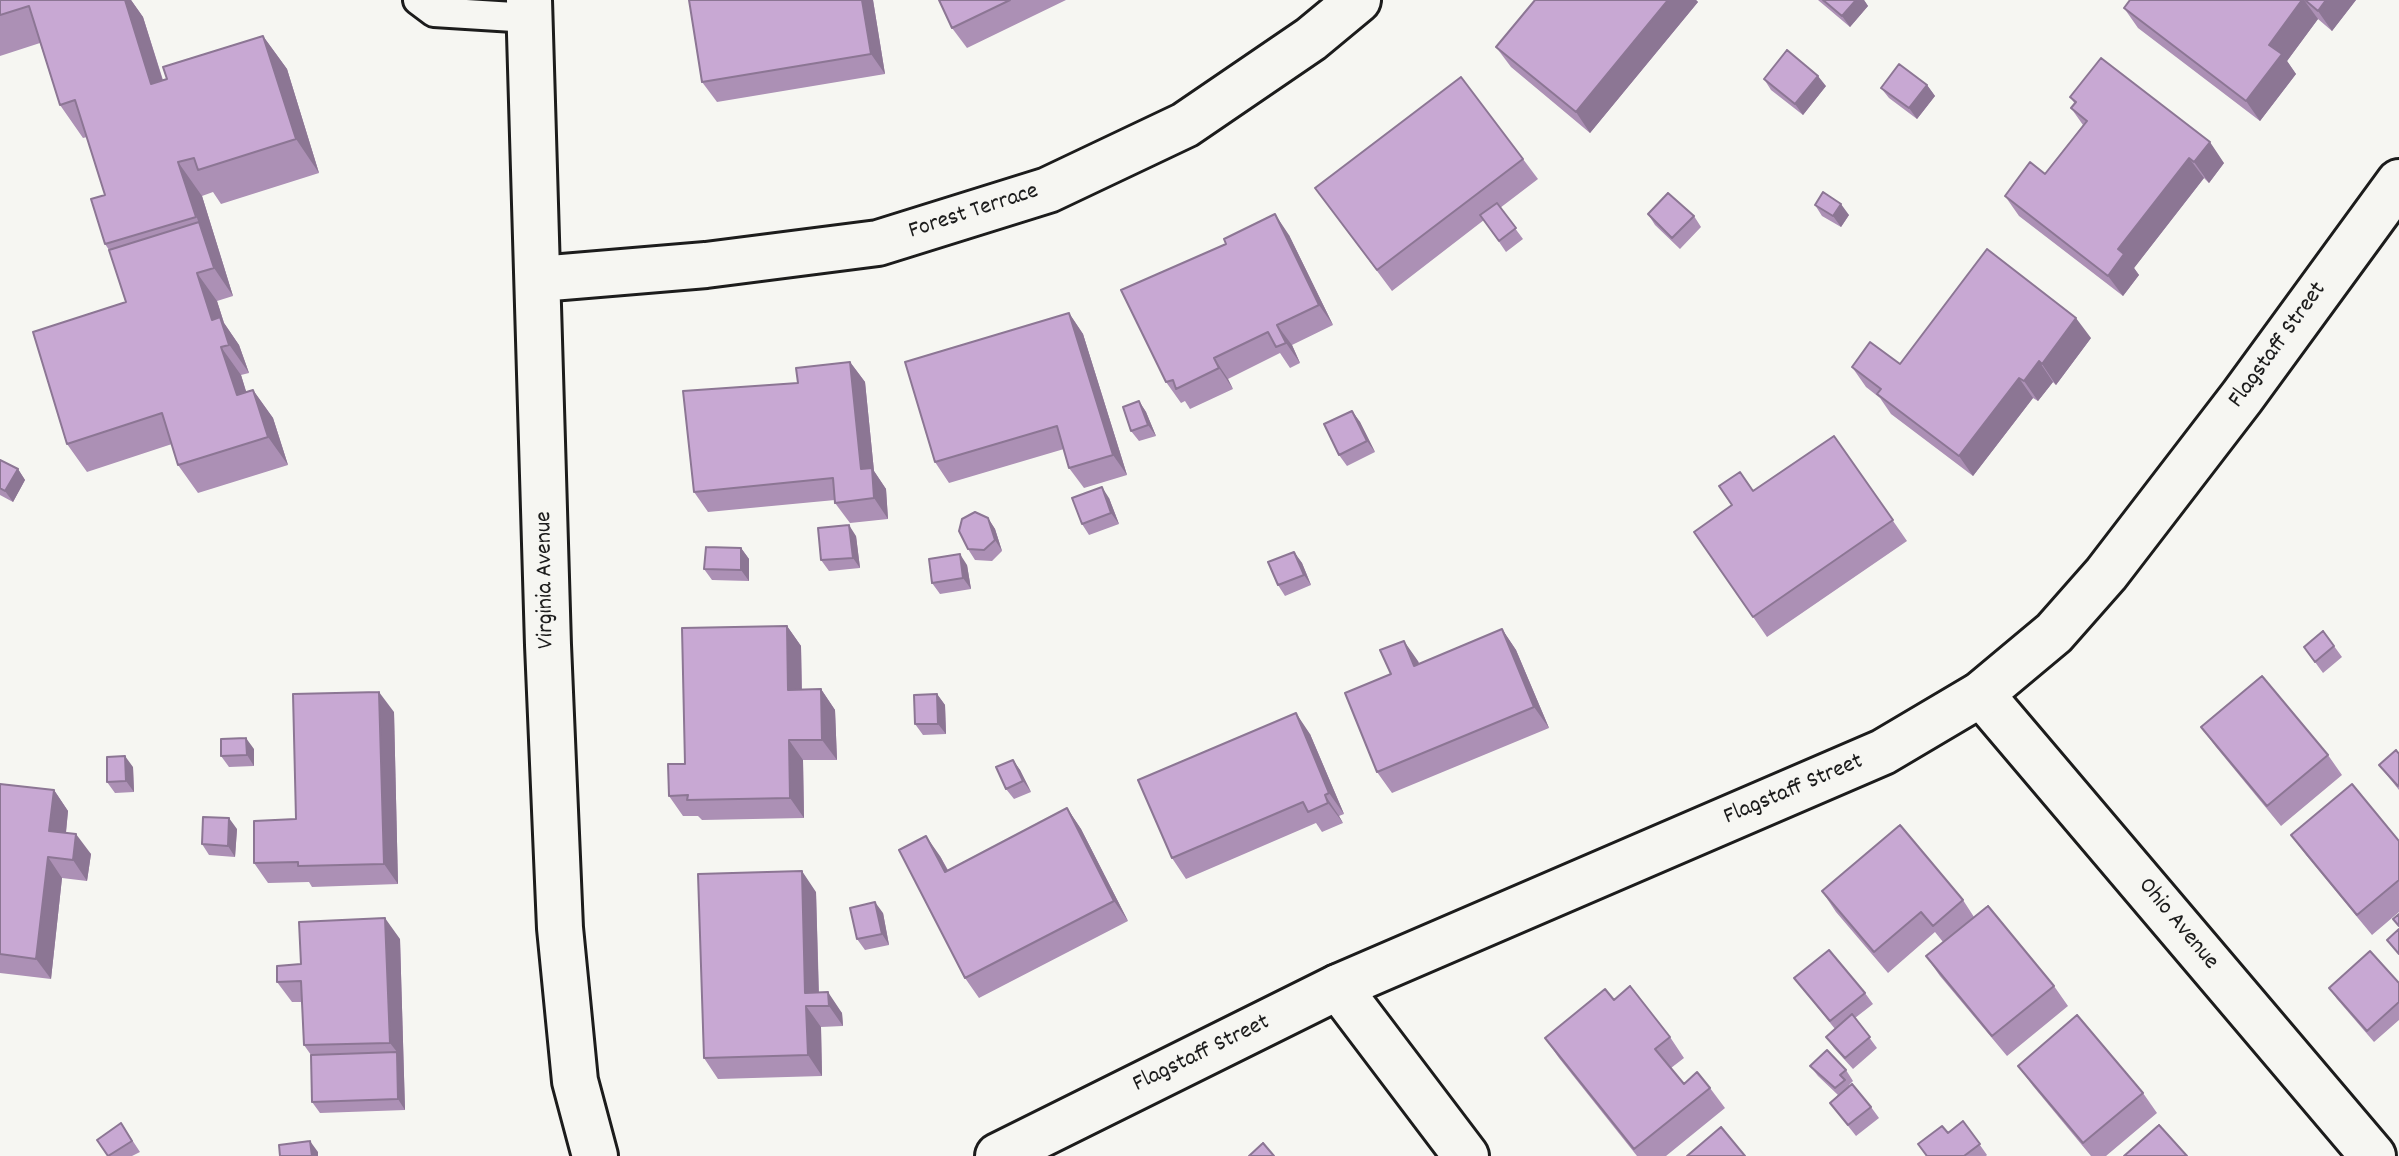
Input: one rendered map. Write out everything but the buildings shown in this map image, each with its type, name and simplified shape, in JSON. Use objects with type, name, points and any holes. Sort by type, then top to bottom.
[{"type":"street","name":"Forest Terrace","points":[[539,279],[706,265],[878,243],[1048,190],[1185,125],[1311,39],[1358,0]]},
{"type":"street","name":"Virginia Avenue","points":[[530,9],[548,645],[560,928],[575,1081],[595,1156]]},
{"type":"street","name":"Flagstaff Street","points":[[998,1156],[1338,987],[1883,752],[1981,694],[2054,633],[2106,574],[2242,397],[2399,182]]},
{"type":"street","name":"Ohio Avenue","points":[[1981,694],[2373,1156]]},
{"type":"street","points":[[1338,987],[1466,1156]]},
{"type":"lane","points":[[418,0],[434,12],[530,9]]}]
